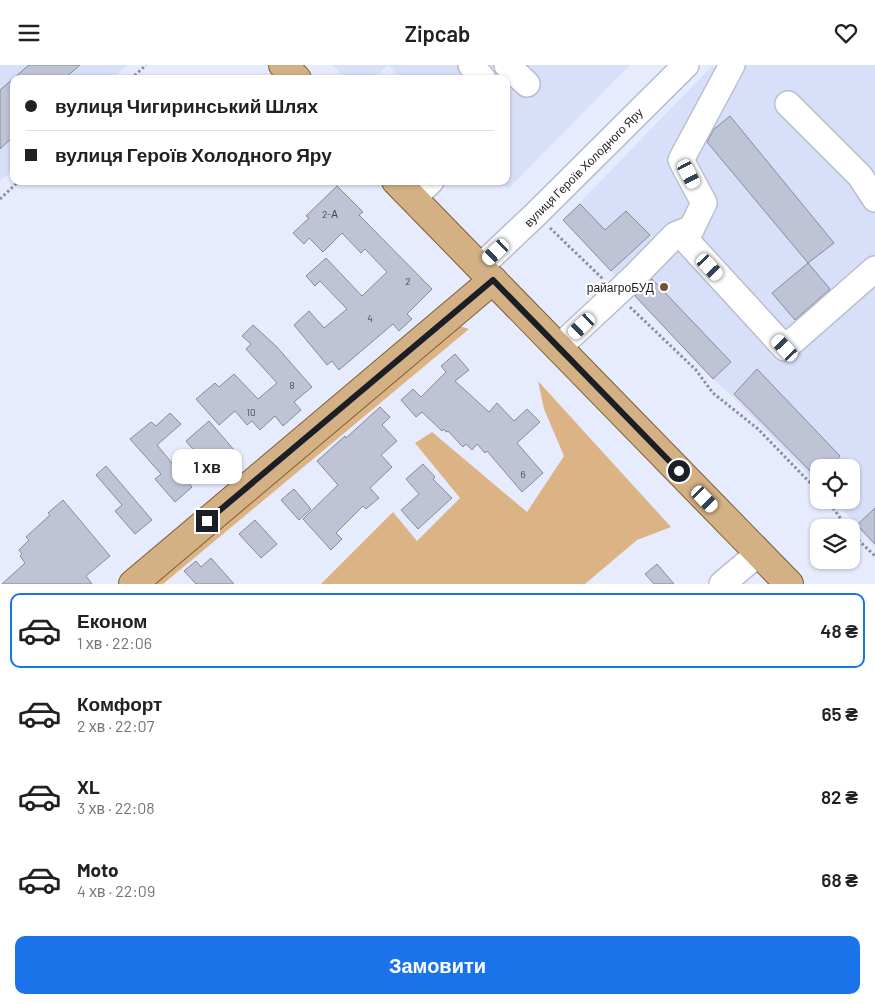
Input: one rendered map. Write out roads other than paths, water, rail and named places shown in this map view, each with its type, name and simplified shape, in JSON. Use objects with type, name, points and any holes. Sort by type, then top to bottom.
[{"type":"main road","points":[[284,65],[293,75]]},
{"type":"main road","points":[[414,187],[486,274],[789,584]]},
{"type":"main road","name":"вулиця Героїв Холодного Яру","points":[[133,584],[486,274]]},
{"type":"street","points":[[471,65],[480,75]]},
{"type":"street","points":[[507,65],[527,84]]},
{"type":"street","name":"вулиця Героїв Холодного Яру","points":[[486,274],[535,215],[686,65]]},
{"type":"street","points":[[732,65],[681,159],[704,203],[686,240],[785,348],[875,269]]},
{"type":"street","points":[[788,104],[867,170],[875,199]]},
{"type":"street","points":[[558,348],[632,279],[675,235],[692,228]]},
{"type":"street","points":[[722,584],[759,553]]},
{"type":"place","name":"райагроБУД","points":[[664,287]]}]
